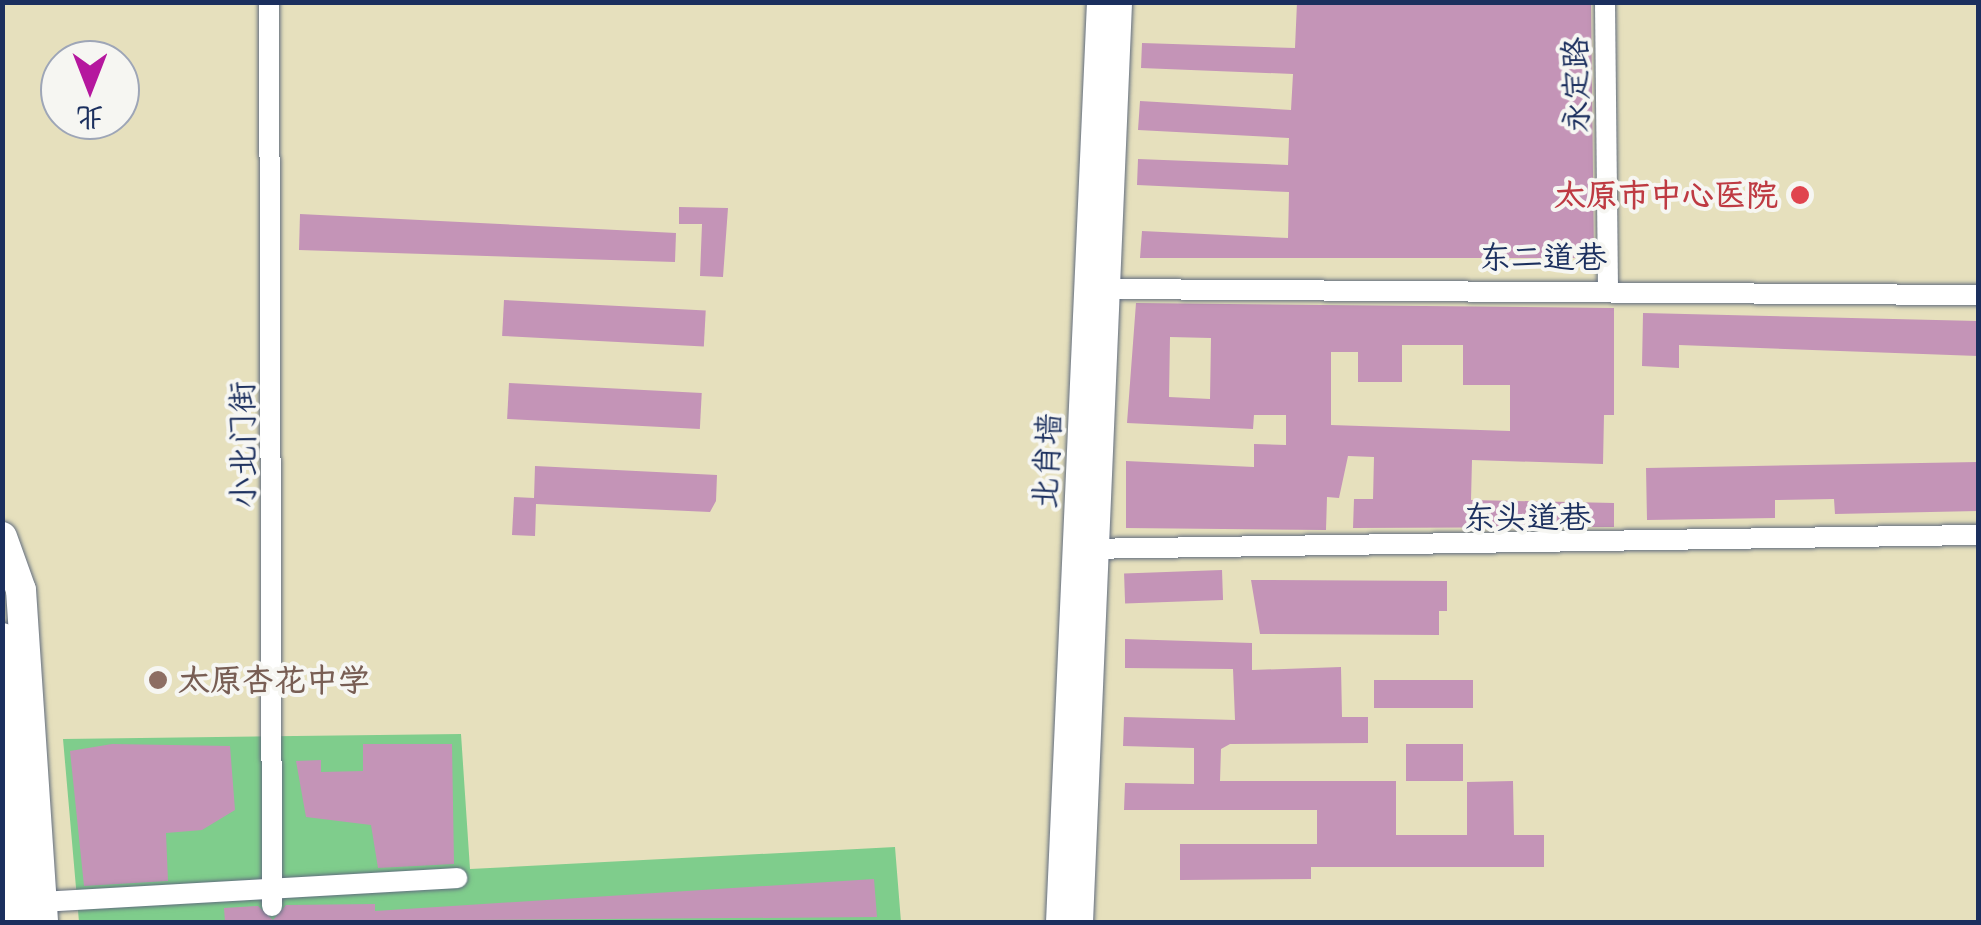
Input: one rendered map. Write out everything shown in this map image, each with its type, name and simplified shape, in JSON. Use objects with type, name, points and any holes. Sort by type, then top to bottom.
[{"type":"main road","points":[[2,538],[21,590],[35,916]]},
{"type":"main road","points":[[2,638],[35,916]]},
{"type":"street","name":"小北门街","points":[[269,2],[272,896]]},
{"type":"street","name":"北肖墙","points":[[1058,922],[1085,548],[1099,2]]},
{"type":"street","points":[[1080,922],[1085,548],[1108,284],[1118,2]]},
{"type":"street","name":"永定路","points":[[1606,2],[1608,282]]},
{"type":"street","name":"东二道巷","points":[[1108,284],[1608,282],[1978,286]]},
{"type":"street","name":"东二道巷","points":[[1608,282],[1978,295]]},
{"type":"street","name":"东头道巷","points":[[1085,548],[1978,535]]},
{"type":"street","points":[[35,916],[457,878]]},
{"type":"green space","points":[[461,734],[470,869],[895,847],[901,922],[79,922],[63,739]]},
{"type":"building","points":[[1297,2],[1591,2],[1594,258],[1140,258],[1142,231],[1288,238],[1289,192],[1137,185],[1138,159],[1288,165],[1289,138],[1138,130],[1140,101],[1291,110],[1293,74],[1141,68],[1142,43],[1295,48]]},
{"type":"building","points":[[679,207],[728,208],[723,277],[700,276],[702,224],[679,224]]},
{"type":"building","points":[[300,214],[676,233],[675,262],[299,250]]},
{"type":"building","points":[[504,300],[706,311],[704,347],[502,336]]},
{"type":"building","points":[[1136,303],[1614,308],[1614,415],[1604,415],[1603,464],[1472,460],[1471,500],[1614,503],[1614,527],[1353,528],[1354,499],[1373,499],[1374,457],[1348,456],[1339,498],[1327,497],[1326,530],[1126,528],[1126,461],[1254,467],[1254,444],[1286,445],[1286,415],[1254,415],[1253,429],[1127,423]],"holes":[[[1170,337],[1211,338],[1210,399],[1169,397]],[[1402,345],[1463,345],[1463,385],[1510,385],[1510,431],[1331,425],[1331,352],[1358,352],[1358,382],[1402,382]]]},
{"type":"building","points":[[1643,313],[1978,321],[1978,356],[1679,345],[1679,368],[1642,366]]},
{"type":"building","points":[[509,383],[702,393],[700,429],[507,419]]},
{"type":"building","points":[[1978,462],[1978,511],[1835,514],[1834,499],[1775,500],[1775,518],[1647,520],[1646,468]]},
{"type":"building","points":[[535,466],[717,475],[716,501],[710,512],[536,504],[535,536],[512,535],[514,497],[534,498]]},
{"type":"building","points":[[1222,570],[1223,600],[1125,603],[1124,573]]},
{"type":"building","points":[[1251,580],[1447,581],[1447,611],[1439,611],[1439,635],[1260,634]]},
{"type":"building","points":[[1125,639],[1252,643],[1252,670],[1341,667],[1342,717],[1368,717],[1368,743],[1230,744],[1221,749],[1220,781],[1396,781],[1396,835],[1467,835],[1467,782],[1513,781],[1514,835],[1544,835],[1544,867],[1311,867],[1311,879],[1180,880],[1180,844],[1317,844],[1317,810],[1124,810],[1125,783],[1194,784],[1194,748],[1123,746],[1124,717],[1235,720],[1233,669],[1125,668]]},
{"type":"building","points":[[1374,680],[1473,680],[1473,708],[1374,708]]},
{"type":"building","points":[[112,744],[230,746],[235,810],[202,830],[166,833],[168,881],[84,886],[70,751]]},
{"type":"building","points":[[363,744],[452,744],[454,864],[378,868],[371,825],[306,817],[296,761],[321,760],[321,772],[363,771]]},
{"type":"building","points":[[1406,744],[1463,744],[1463,781],[1406,781]]},
{"type":"building","points":[[874,879],[877,917],[225,922],[224,908],[258,906],[273,920],[286,905],[375,904],[375,911]]},
{"type":"place","name":"太原市中心医院","points":[[1800,195]]},
{"type":"place","name":"太原杏花中学","points":[[158,680]]}]
